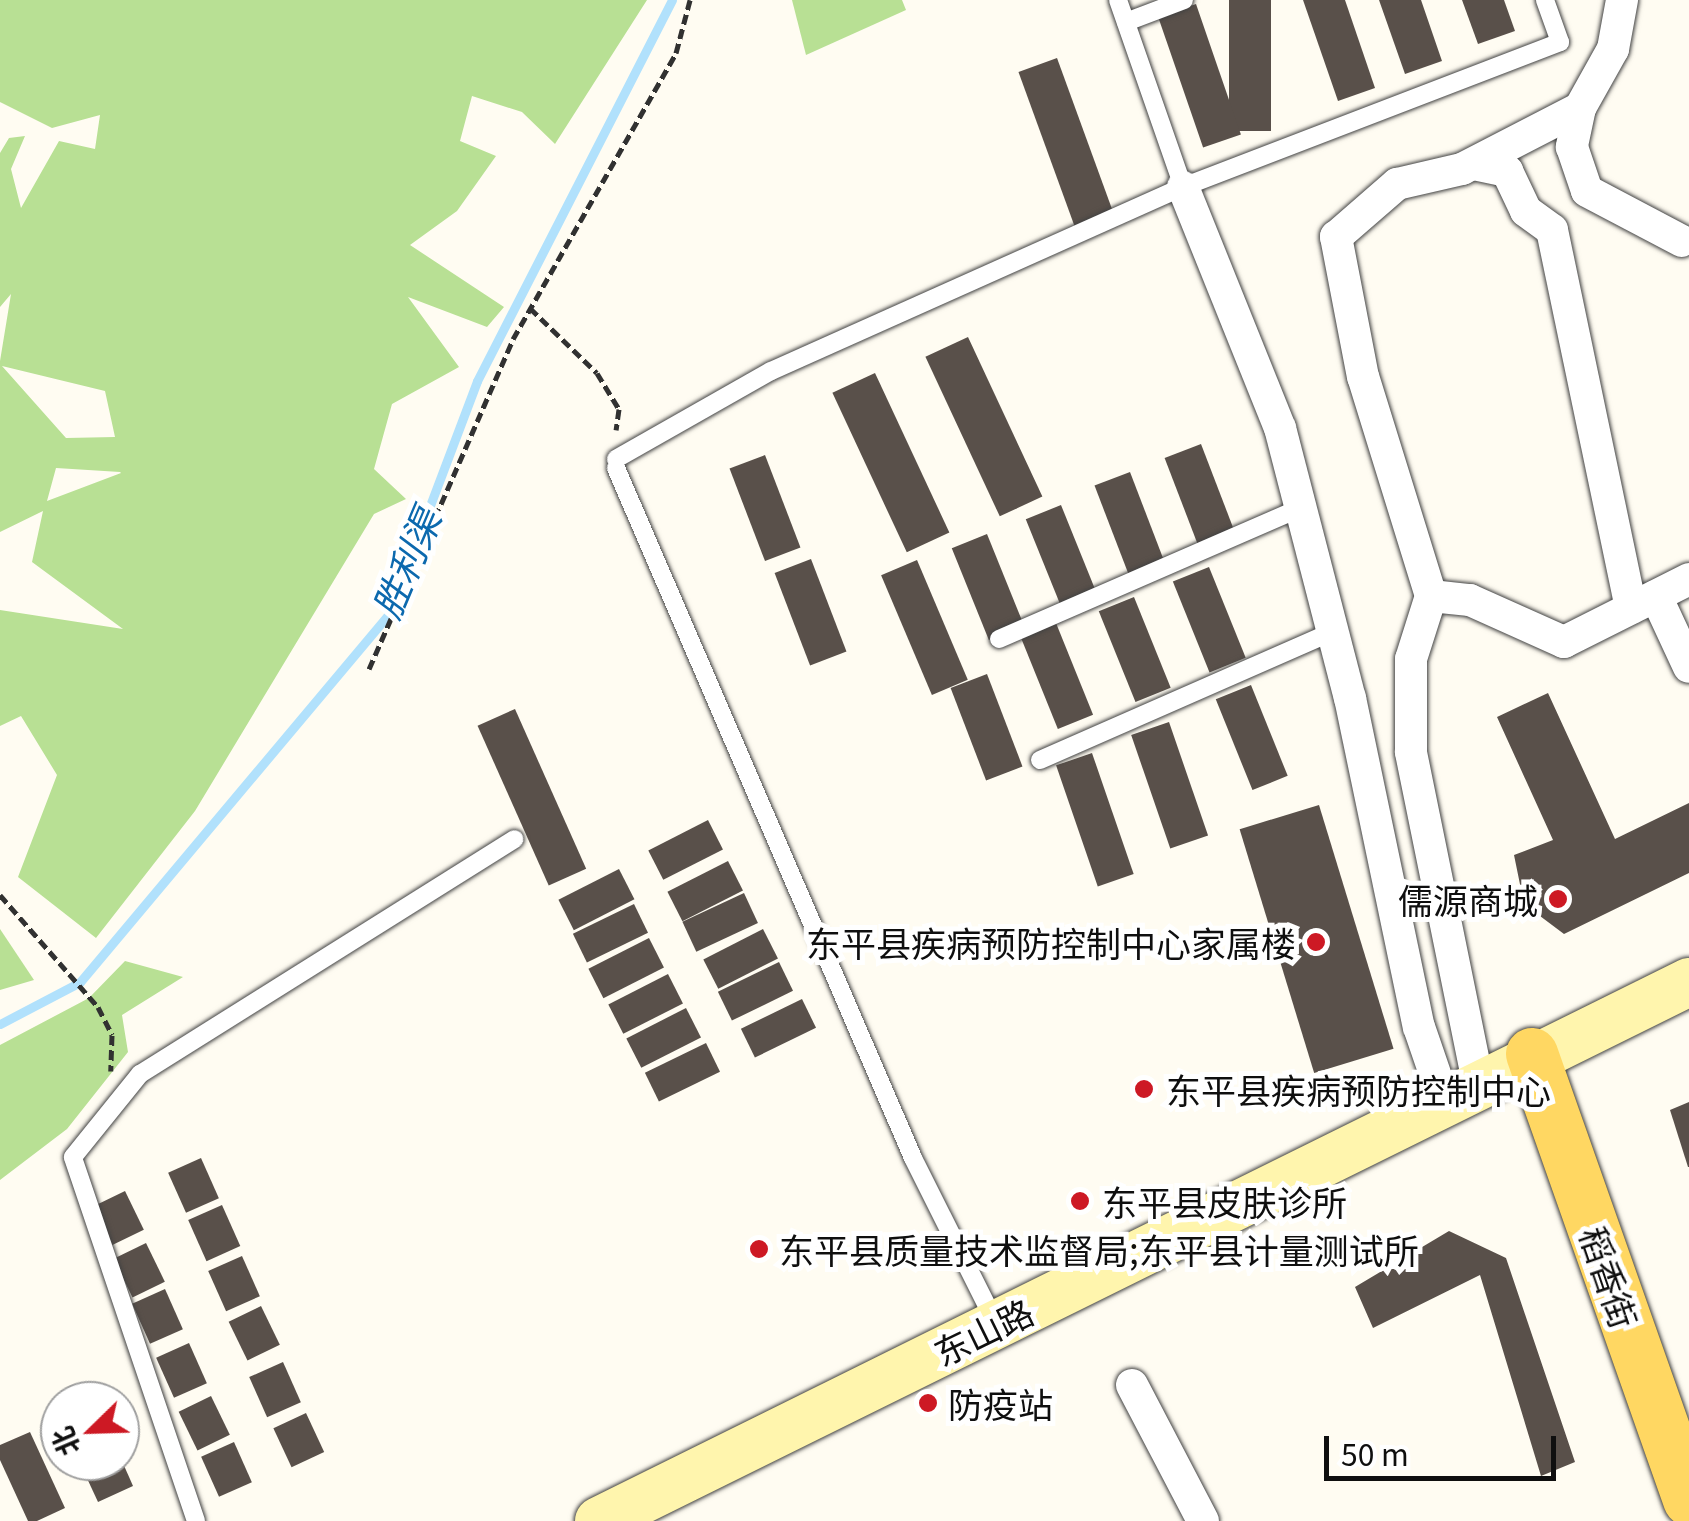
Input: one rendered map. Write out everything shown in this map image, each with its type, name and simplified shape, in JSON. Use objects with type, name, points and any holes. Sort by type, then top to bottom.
[{"type":"main road","name":"稻香街","points":[[1532,1054],[1689,1500]]},
{"type":"street","points":[[1622,0],[1614,49],[1580,108],[1572,146],[1588,191],[1682,242]]},
{"type":"street","points":[[1461,1091],[1410,752],[1410,660],[1431,596],[1363,377],[1336,237],[1397,184],[1474,164],[1580,108]]},
{"type":"street","points":[[1474,164],[1508,171],[1526,211],[1552,230],[1644,602],[1689,668]]},
{"type":"street","points":[[1183,187],[1233,300],[1302,507],[1334,631],[1419,1026],[1461,1091]]},
{"type":"street","points":[[1431,596],[1470,600],[1564,642],[1689,579]]},
{"type":"street","name":"东山路","points":[[599,1521],[1532,1054],[1689,982]]},
{"type":"street","points":[[1132,1385],[1202,1521]]},
{"type":"lane","points":[[1118,0],[1183,187]]},
{"type":"lane","points":[[1126,22],[1184,0]]},
{"type":"lane","points":[[997,1324],[913,1158],[616,464],[772,371],[1183,187],[1560,42],[1545,0]]},
{"type":"lane","points":[[1000,639],[1302,507]]},
{"type":"lane","points":[[1040,760],[1334,631]]},
{"type":"lane","points":[[196,1521],[73,1157],[140,1074],[514,839]]},
{"type":"path","points":[[369,668],[530,308],[676,54],[690,0]]},
{"type":"path","points":[[530,308],[598,373],[619,409],[616,464]]},
{"type":"path","points":[[0,895],[80,982],[112,1035],[110,1087],[96,1128]]},
{"type":"green space","points":[[0,0],[647,0],[555,144],[522,112],[472,96],[460,141],[496,156],[457,211],[410,245],[504,307],[487,327],[408,297],[459,367],[392,404],[374,469],[406,499],[374,514],[195,811],[96,938],[18,877],[57,775],[21,716],[0,726],[0,610],[123,629],[32,562],[43,511],[0,532],[0,361],[11,294],[0,307],[0,153],[9,138],[25,136],[11,169],[21,208],[59,141],[95,149],[100,115],[52,128],[0,102]],"holes":[[[2,366],[105,391],[115,437],[66,438]],[[56,468],[120,472],[121,473],[47,501]]]},
{"type":"green space","points":[[792,0],[902,0],[906,10],[806,55]]},
{"type":"green space","points":[[0,929],[34,980],[0,990]]},
{"type":"green space","points":[[125,961],[183,977],[122,1015],[128,1052],[67,1129],[0,1180],[0,1045],[89,998]]},
{"type":"building","points":[[1229,0],[1271,0],[1271,131],[1229,131]]},
{"type":"building","points":[[1303,0],[1345,0],[1375,88],[1338,101]]},
{"type":"building","points":[[1379,0],[1421,0],[1442,61],[1405,74]]},
{"type":"building","points":[[1462,0],[1504,0],[1515,31],[1478,44]]},
{"type":"building","points":[[1196,4],[1241,134],[1203,148],[1158,17]]},
{"type":"building","points":[[1057,58],[1113,212],[1075,226],[1018,72]]},
{"type":"building","points":[[968,337],[1042,497],[1000,516],[925,357]]},
{"type":"building","points":[[875,373],[949,533],[907,552],[832,393]]},
{"type":"building","points":[[1201,444],[1236,536],[1200,550],[1165,458]]},
{"type":"building","points":[[765,455],[800,547],[765,561],[730,469]]},
{"type":"building","points":[[1130,472],[1165,564],[1130,578],[1095,486]]},
{"type":"building","points":[[1061,505],[1098,597],[1063,611],[1026,519]]},
{"type":"building","points":[[987,534],[1024,626],[989,640],[952,548]]},
{"type":"building","points":[[811,559],[846,651],[810,665],[775,573]]},
{"type":"building","points":[[917,560],[968,680],[932,695],[881,575]]},
{"type":"building","points":[[1209,567],[1246,658],[1210,672],[1173,582]]},
{"type":"building","points":[[1134,597],[1171,688],[1135,702],[1099,611]]},
{"type":"building","points":[[1056,623],[1093,715],[1058,729],[1021,637]]},
{"type":"building","points":[[987,674],[1022,766],[986,780],[951,688]]},
{"type":"building","points":[[1251,685],[1288,776],[1252,790],[1216,699]]},
{"type":"building","points":[[1548,693],[1615,839],[1689,803],[1689,873],[1564,934],[1524,904],[1514,855],[1553,840],[1497,717]]},
{"type":"building","points":[[515,709],[586,869],[549,886],[478,726]]},
{"type":"building","points":[[1169,722],[1208,835],[1170,848],[1131,735]]},
{"type":"building","points":[[1092,753],[1134,874],[1098,886],[1056,765]]},
{"type":"building","name":"东平县疾病预防控制中心家属楼","points":[[1319,805],[1394,1049],[1314,1073],[1240,829]]},
{"type":"building","points":[[708,820],[723,849],[663,880],[648,850]]},
{"type":"building","points":[[728,861],[743,890],[682,921],[667,892]]},
{"type":"building","points":[[619,869],[634,899],[574,930],[558,900]]},
{"type":"building","points":[[744,893],[758,923],[696,952],[682,922]]},
{"type":"building","points":[[634,904],[648,933],[587,963],[573,934]]},
{"type":"building","points":[[763,929],[778,958],[718,989],[703,959]]},
{"type":"building","points":[[649,938],[664,967],[603,998],[588,969]]},
{"type":"building","points":[[779,962],[793,991],[732,1021],[718,992]]},
{"type":"building","points":[[668,974],[683,1003],[623,1034],[608,1004]]},
{"type":"building","points":[[802,999],[816,1028],[755,1058],[741,1029]]},
{"type":"building","points":[[686,1008],[701,1037],[641,1068],[626,1038]]},
{"type":"building","points":[[706,1043],[720,1072],[659,1102],[645,1073]]},
{"type":"building","points":[[1689,1102],[1689,1167],[1688,1167],[1670,1110]]},
{"type":"building","points":[[201,1158],[219,1198],[186,1213],[168,1173]]},
{"type":"building","points":[[125,1191],[144,1230],[112,1245],[94,1206]]},
{"type":"building","points":[[222,1205],[240,1246],[207,1261],[188,1220]]},
{"type":"building","points":[[1449,1231],[1506,1258],[1575,1462],[1541,1476],[1480,1275],[1373,1328],[1355,1287]]},
{"type":"building","points":[[146,1243],[165,1282],[132,1297],[114,1259]]},
{"type":"building","points":[[242,1256],[260,1296],[226,1311],[208,1271]]},
{"type":"building","points":[[165,1289],[183,1329],[150,1344],[132,1304]]},
{"type":"building","points":[[261,1306],[280,1345],[247,1360],[229,1322]]},
{"type":"building","points":[[189,1343],[207,1383],[174,1398],[156,1358]]},
{"type":"building","points":[[283,1362],[301,1402],[267,1417],[249,1377]]},
{"type":"building","points":[[211,1396],[230,1435],[197,1450],[179,1412]]},
{"type":"building","points":[[306,1413],[324,1452],[292,1467],[273,1428]]},
{"type":"building","points":[[30,1432],[40,1454],[40,1481],[53,1481],[65,1508],[28,1521],[0,1460],[0,1445]]},
{"type":"building","points":[[234,1442],[252,1482],[219,1497],[201,1457]]},
{"type":"building","points":[[88,1481],[131,1481],[133,1486],[98,1502]]},
{"type":"waterway","name":"胜利渠","points":[[0,1024],[80,982],[389,614],[477,381],[672,0]]},
{"type":"place","name":"儒源商城","points":[[1558,899]]},
{"type":"place","name":"东平县疾病预防控制中心家属楼","points":[[1316,942]]},
{"type":"place","name":"东平县疾病预防控制中心","points":[[1144,1089]]},
{"type":"place","name":"东平县皮肤诊所","points":[[1080,1201]]},
{"type":"place","name":"东平县质量技术监督局;东平县计量测试所","points":[[759,1249]]},
{"type":"place","name":"防疫站","points":[[928,1403]]}]
